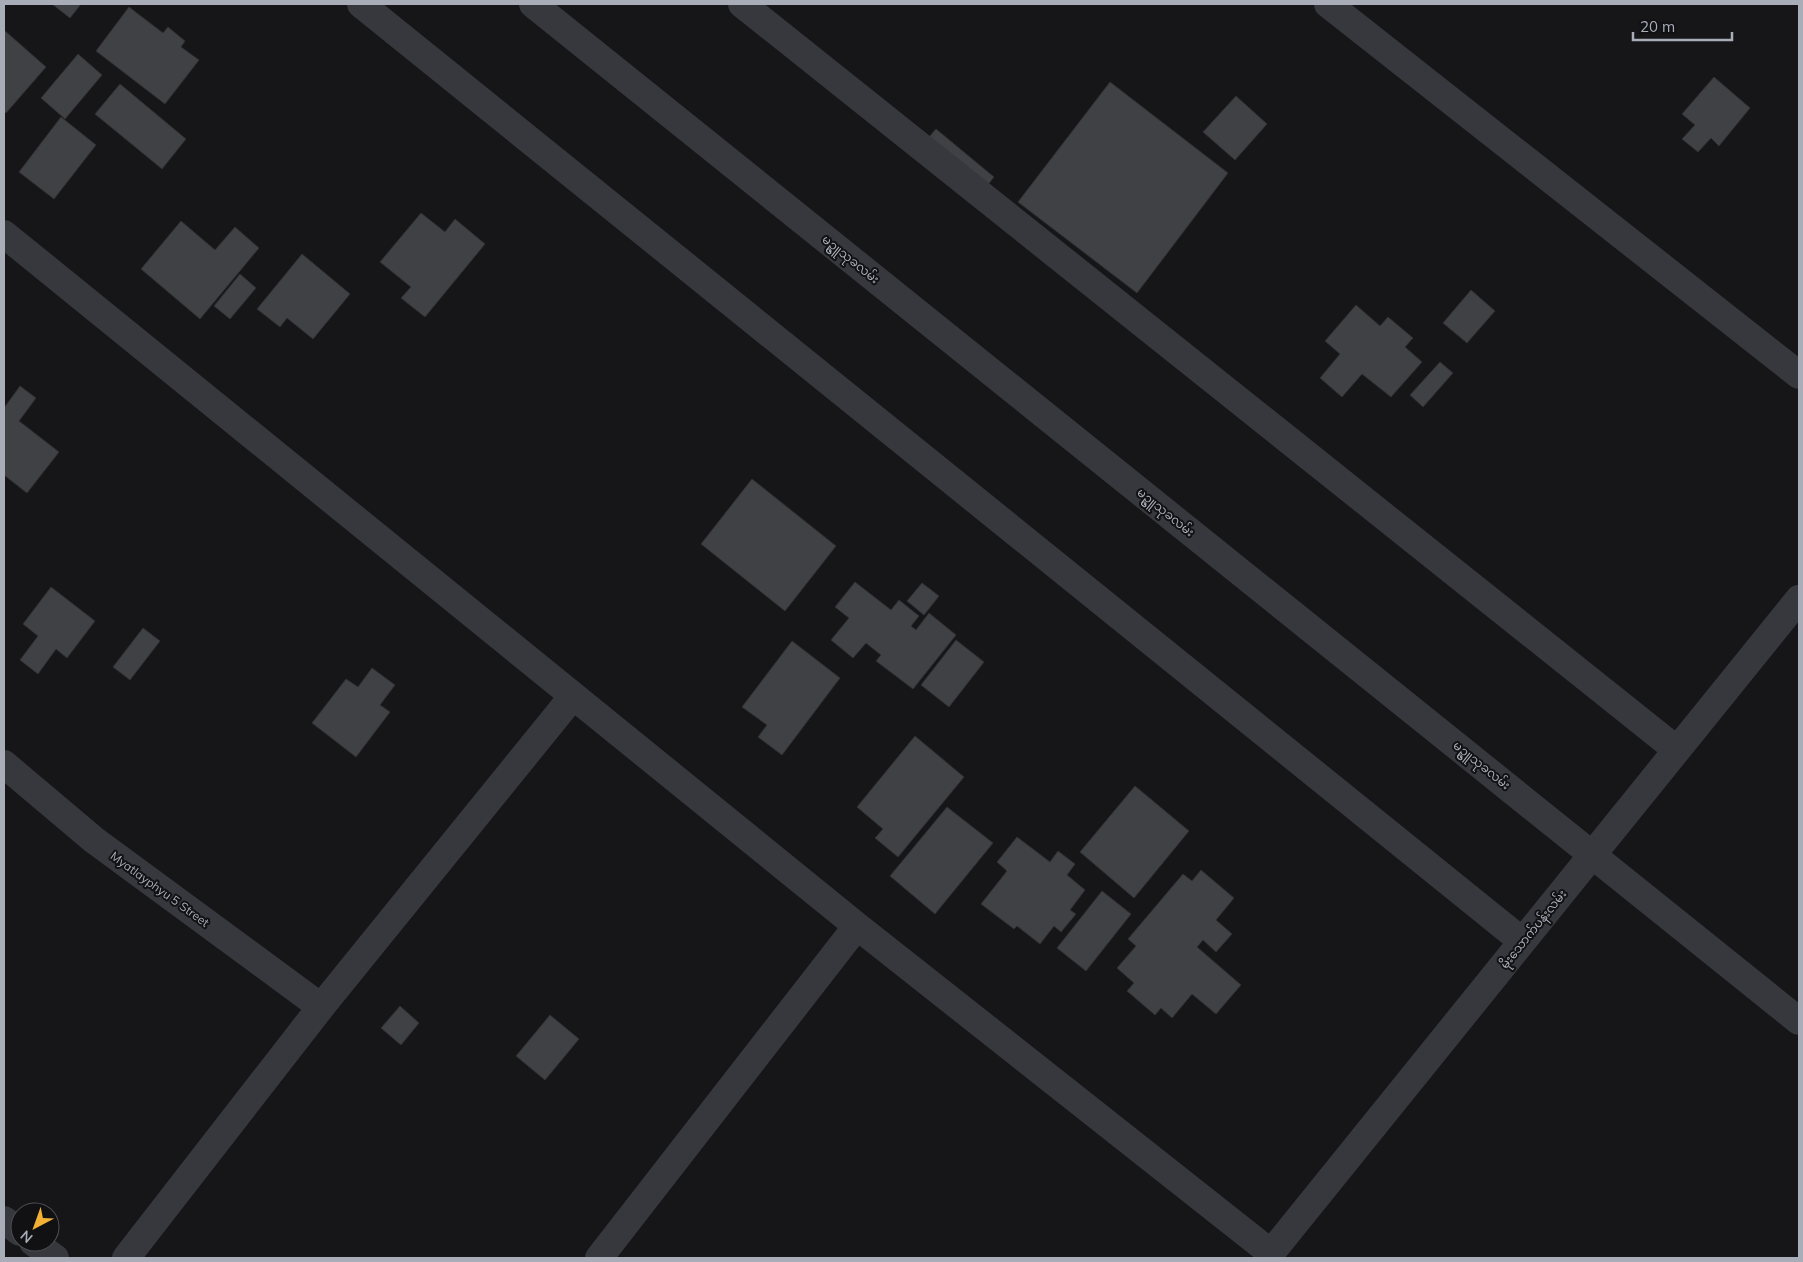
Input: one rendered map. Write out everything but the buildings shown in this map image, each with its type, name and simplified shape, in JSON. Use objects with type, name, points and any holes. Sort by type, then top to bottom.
[{"type":"street","points":[[362,4],[1522,941]]},
{"type":"street","name":"မဥ္ဇူသုခလမ်း","points":[[533,4],[1799,1021]]},
{"type":"street","points":[[742,4],[1677,750]]},
{"type":"street","points":[[1328,4],[1799,374]]},
{"type":"street","points":[[4,234],[857,926],[1269,1256]]},
{"type":"street","name":"မိုးသောက်ပန်းလမ်း","points":[[1269,1256],[1799,599]]},
{"type":"street","points":[[126,1258],[322,1007],[573,696]]},
{"type":"street","name":"Myatlayphyu 5 Street","points":[[4,764],[94,840],[322,1007]]},
{"type":"street","points":[[599,1258],[857,926]]}]
